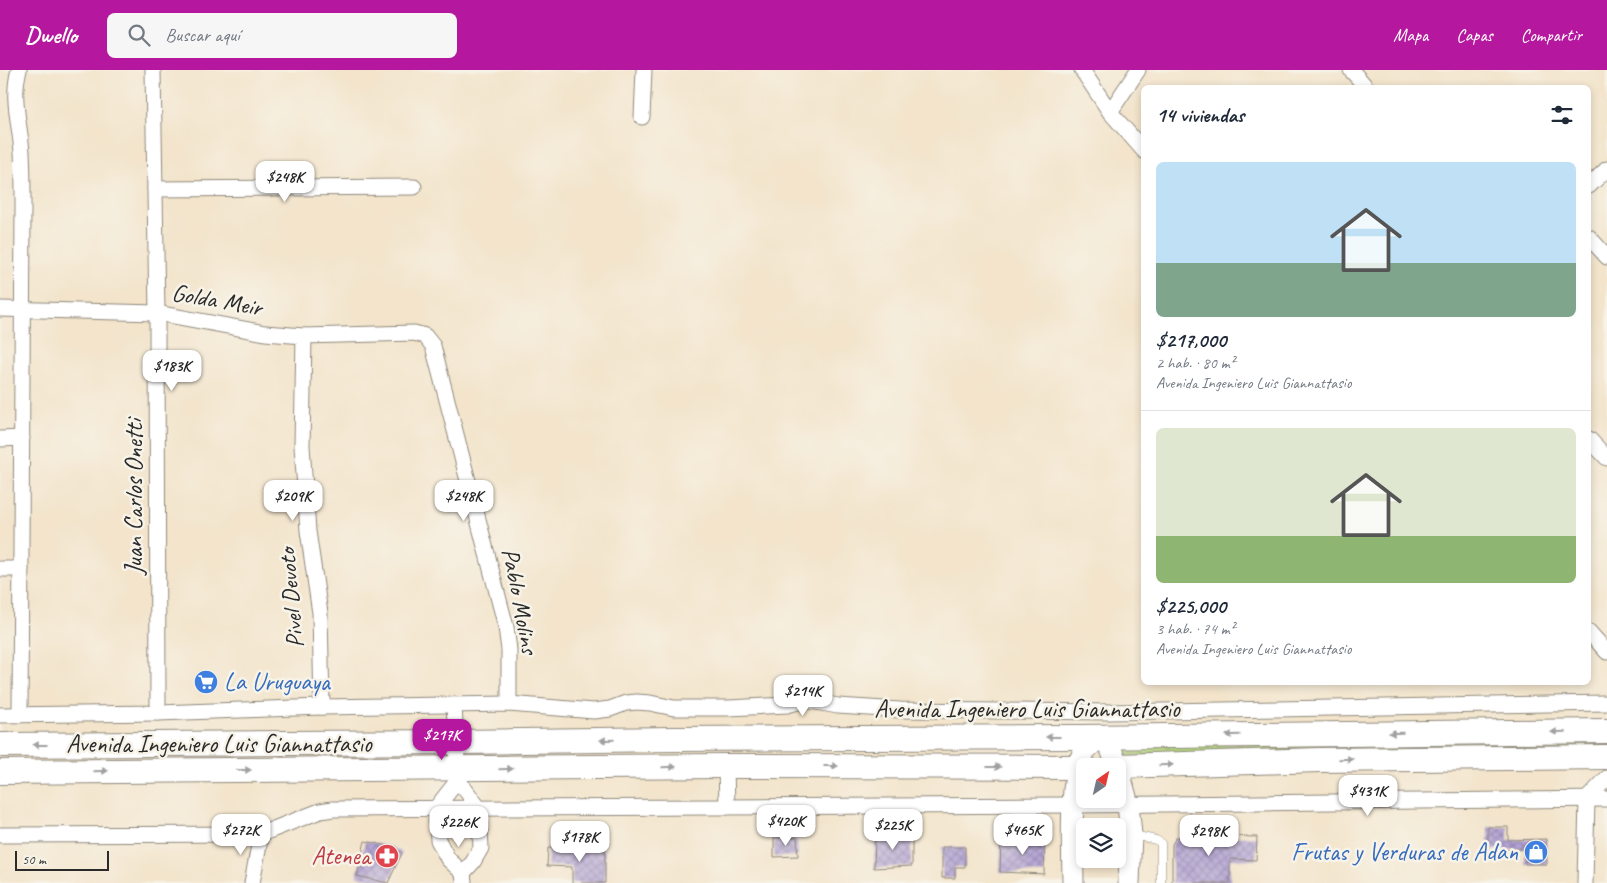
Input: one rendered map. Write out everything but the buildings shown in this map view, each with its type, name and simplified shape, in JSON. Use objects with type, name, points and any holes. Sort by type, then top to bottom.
[{"type":"main road","name":"Avenida Ingeniero Luis Giannattasio","points":[[0,745],[1607,731]]},
{"type":"main road","points":[[1126,766],[1319,760],[1607,756]]},
{"type":"main road","name":"Avenida Ingeniero Luis Giannattasio","points":[[0,772],[458,775],[726,766],[1076,767]]},
{"type":"street","points":[[19,70],[16,80],[16,108],[22,151],[20,715]]},
{"type":"street","name":"Juan Carlos Onetti","points":[[153,70],[157,313],[158,714]]},
{"type":"street","points":[[642,118],[644,70]]},
{"type":"street","points":[[1082,70],[1110,112],[1141,148]]},
{"type":"street","points":[[1110,112],[1138,70]]},
{"type":"street","points":[[1351,70],[1364,85]]},
{"type":"street","points":[[1591,184],[1607,169]]},
{"type":"street","points":[[156,189],[414,187]]},
{"type":"street","points":[[1591,239],[1607,257]]},
{"type":"street","name":"Golda Meir","points":[[0,309],[157,313],[265,334],[304,336],[414,333],[425,336]]},
{"type":"street","name":"Pivel Devoto","points":[[304,336],[302,446],[308,531],[320,613],[322,707]]},
{"type":"street","name":"Pablo Molins","points":[[425,336],[433,346],[500,602],[510,650],[508,704]]},
{"type":"street","points":[[0,439],[22,438]]},
{"type":"street","points":[[1591,441],[1607,458]]},
{"type":"street","points":[[0,569],[21,570]]},
{"type":"street","points":[[1591,634],[1607,652]]},
{"type":"street","name":"Avenida Ingeniero Luis Giannattasio","points":[[0,715],[158,714],[454,704],[508,704],[594,711],[637,702],[650,702],[674,708],[729,708],[787,704],[805,700],[838,706],[900,710],[1108,712],[1607,703]]},
{"type":"street","points":[[454,704],[458,775],[479,808],[481,848],[463,878],[448,859],[438,840],[436,808],[458,775]]},
{"type":"street","points":[[1083,758],[1085,750],[1102,736],[1108,712]]},
{"type":"street","points":[[1102,736],[1111,749],[1114,758]]},
{"type":"street","points":[[726,766],[727,807]]},
{"type":"street","points":[[1584,883],[1587,799],[1607,778]]},
{"type":"street","points":[[1073,883],[1073,805],[1076,791]]},
{"type":"street","points":[[1126,798],[1131,834],[1129,883]]},
{"type":"street","points":[[0,835],[261,834],[333,809],[1128,805],[1607,799]]},
{"type":"street","points":[[252,883],[261,834]]},
{"type":"lane","points":[[1131,834],[1161,843],[1161,883]]},
{"type":"green space","points":[[1607,738],[1607,750],[1116,756],[1112,746]]},
{"type":"place","name":"La Uruguaya","points":[[206,682]]},
{"type":"place","name":"Frutas y Verduras de Adan","points":[[1536,852]]},
{"type":"place","name":"Atenea","points":[[387,856]]}]
